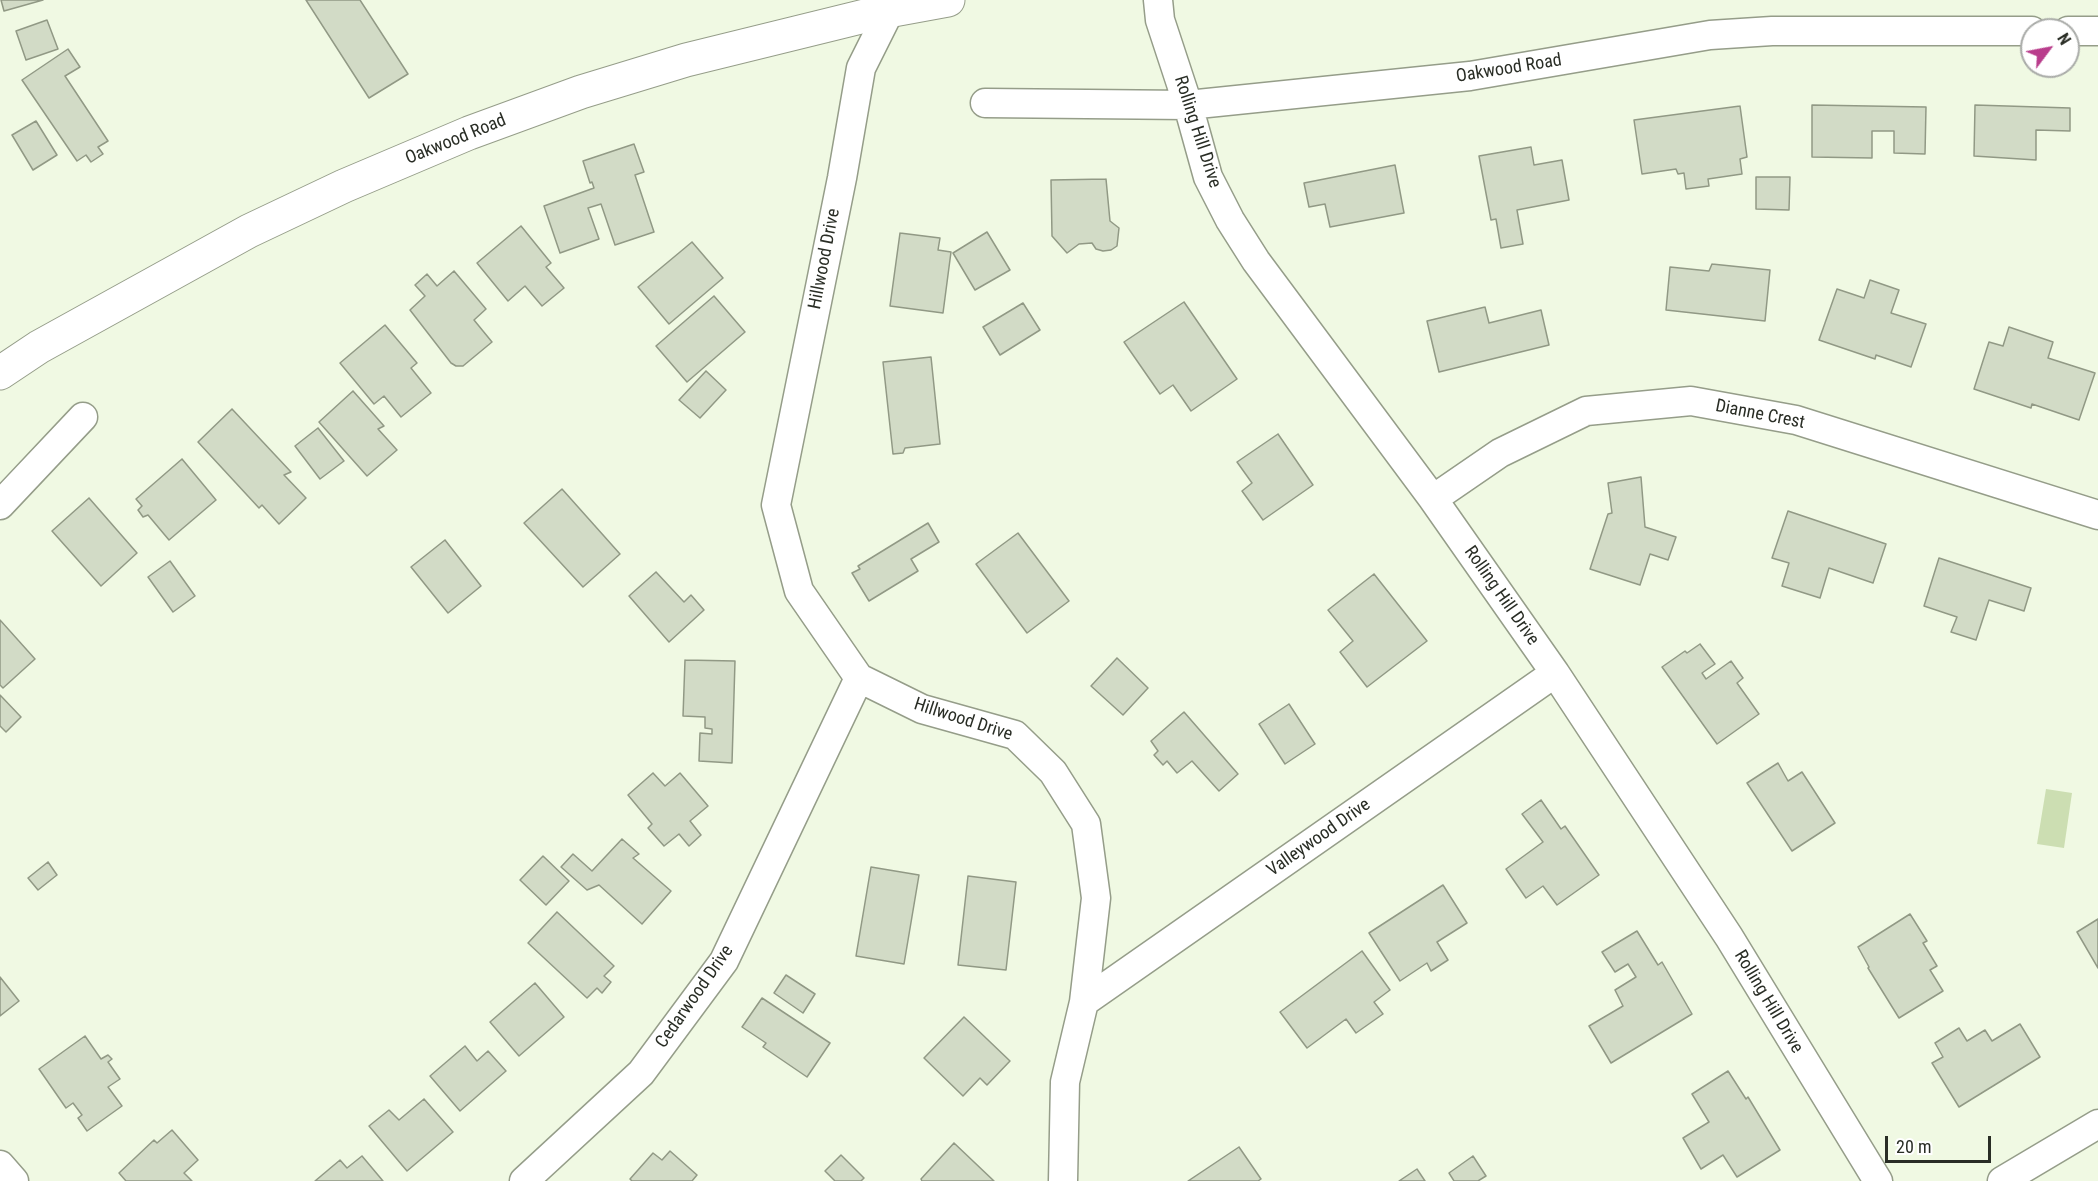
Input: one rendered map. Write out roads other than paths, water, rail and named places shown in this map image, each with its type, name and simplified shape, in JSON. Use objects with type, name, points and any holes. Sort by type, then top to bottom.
[{"type":"main road","name":"Oakwood Road","points":[[0,374],[39,347],[249,231],[344,186],[469,133],[581,92],[686,60],[892,5],[948,0]]},
{"type":"street","name":"Rolling Hill Drive","points":[[1158,0],[1160,20],[1188,105],[1208,177],[1230,220],[1256,261],[1433,499],[1555,673],[1729,937],[1878,1181]]},
{"type":"street","name":"Hillwood Drive","points":[[892,5],[861,68],[776,505],[799,591],[859,678],[922,709],[1015,735],[1053,771],[1086,824],[1096,898],[1084,1002],[1065,1082],[1063,1181]]},
{"type":"street","name":"Oakwood Road","points":[[985,103],[1188,105],[1470,76],[1710,35],[1772,31],[2020,31]]},
{"type":"street","points":[[2080,31],[2098,31]]},
{"type":"street","name":"Dianne Crest","points":[[1433,499],[1500,453],[1586,411],[1691,401],[1796,420],[2098,515]]},
{"type":"street","points":[[0,505],[83,417]]},
{"type":"street","name":"Valleywood Drive","points":[[1084,1002],[1555,673]]},
{"type":"street","name":"Cedarwood Drive","points":[[524,1181],[641,1073],[724,961],[859,678]]},
{"type":"street","points":[[2002,1181],[2098,1124]]},
{"type":"street","points":[[0,1165],[14,1181]]}]
